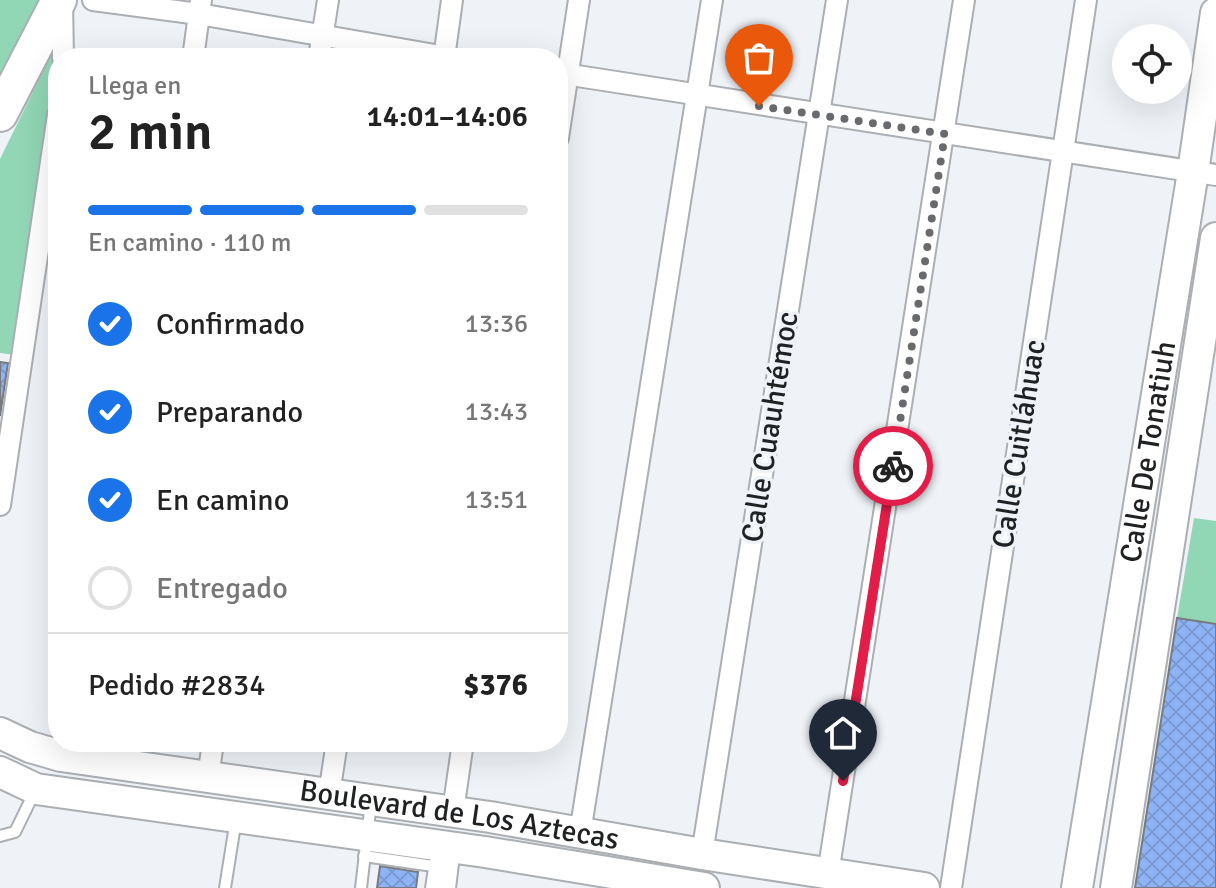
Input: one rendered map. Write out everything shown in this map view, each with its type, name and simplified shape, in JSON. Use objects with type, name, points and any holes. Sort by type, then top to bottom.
[{"type":"main road","points":[[0,114],[61,0]]},
{"type":"main road","name":"Calle De Tonatiuh","points":[[1077,888],[1205,174],[1216,13]]},
{"type":"main road","name":"Calle De Tonatiuh","points":[[1116,888],[1216,238]]},
{"type":"main road","name":"Boulevard de Los Aztecas","points":[[0,733],[46,753],[67,752]]},
{"type":"main road","name":"Boulevard de Los Aztecas","points":[[92,752],[208,778],[453,811],[924,888]]},
{"type":"main road","name":"Boulevard de Los Aztecas","points":[[0,772],[36,789],[237,817],[442,863],[485,852],[704,888]]},
{"type":"main road","points":[[485,852],[490,817]]},
{"type":"street","points":[[61,0],[63,48]]},
{"type":"street","points":[[93,0],[200,7],[393,48]]},
{"type":"street","points":[[321,48],[328,0]]},
{"type":"street","points":[[448,48],[452,0]]},
{"type":"street","points":[[568,51],[579,0]]},
{"type":"street","points":[[580,833],[712,0]]},
{"type":"street","name":"Calle Cuauhtémoc","points":[[702,854],[837,0]]},
{"type":"street","points":[[828,874],[964,0]]},
{"type":"street","name":"Calle Cuitláhuac","points":[[951,888],[1086,0]]},
{"type":"street","points":[[194,48],[200,7]]},
{"type":"street","points":[[568,75],[1205,174]]},
{"type":"street","points":[[0,505],[48,182]]},
{"type":"street","points":[[208,778],[212,752]]},
{"type":"street","points":[[329,794],[335,752]]},
{"type":"street","points":[[453,811],[462,752]]},
{"type":"lane","points":[[0,836],[15,832],[36,789]]},
{"type":"lane","points":[[361,888],[372,800]]},
{"type":"lane","points":[[225,888],[237,817]]},
{"type":"lane","points":[[431,888],[442,863]]},
{"type":"green space","points":[[0,0],[47,0],[0,92]]},
{"type":"green space","points":[[48,61],[48,180],[16,355],[0,353],[0,159]]},
{"type":"green space","points":[[1194,518],[1216,521],[1216,624],[1177,618]]},
{"type":"building","points":[[0,362],[8,363],[0,416]]},
{"type":"building","points":[[1177,618],[1216,624],[1216,888],[1135,888]]},
{"type":"building","points":[[380,866],[418,872],[416,888],[377,888]]},
{"type":"way so far","points":[[759,106],[945,134],[893,466]]},
{"type":"route","points":[[843,781],[893,466]]}]
